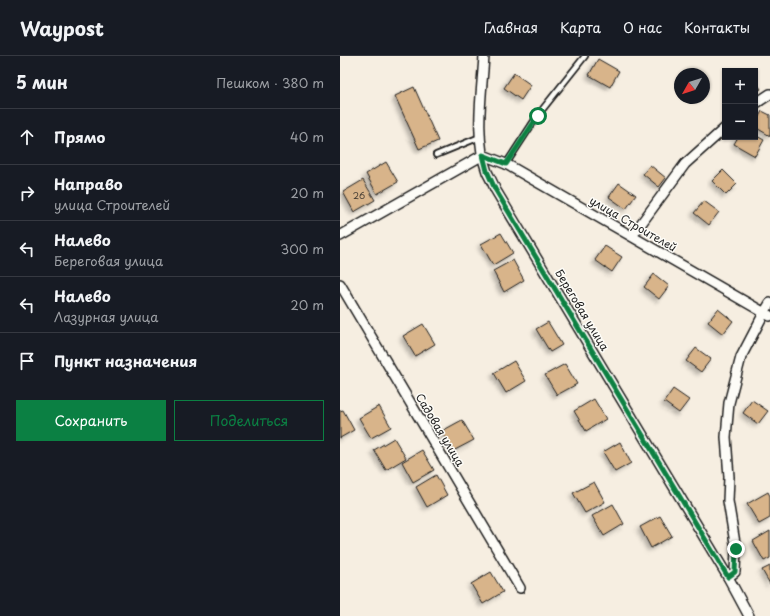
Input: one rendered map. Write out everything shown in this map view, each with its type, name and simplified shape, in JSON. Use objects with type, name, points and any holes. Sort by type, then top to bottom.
[{"type":"street","name":"Береговая улица","points":[[484,56],[480,117],[481,137],[487,171],[495,189],[728,577],[749,616]]},
{"type":"street","points":[[758,102],[770,94]]},
{"type":"street","points":[[632,236],[686,164],[722,131]]},
{"type":"street","name":"улица Строителей","points":[[483,155],[506,164],[767,314]]},
{"type":"street","points":[[340,236],[483,155]]},
{"type":"street","name":"Садовая улица","points":[[340,284],[520,588]]},
{"type":"street","points":[[728,577],[735,572],[736,549],[728,501],[729,477],[726,437],[729,403],[741,357],[767,314],[770,303]]},
{"type":"lane","points":[[506,164],[538,116],[585,56]]},
{"type":"lane","points":[[436,155],[481,137]]},
{"type":"building","points":[[598,59],[619,71],[610,87],[589,75]]},
{"type":"building","points":[[514,73],[531,85],[521,100],[504,88]]},
{"type":"building","points":[[414,87],[438,141],[419,149],[395,96]]},
{"type":"building","points":[[762,111],[770,115],[770,136],[758,129],[758,118]]},
{"type":"building","points":[[758,137],[764,140],[755,156],[734,144],[736,140],[758,140]]},
{"type":"building","points":[[386,162],[398,182],[377,194],[366,174]]},
{"type":"building","points":[[650,165],[666,178],[659,187],[643,174]]},
{"type":"building","points":[[723,170],[737,184],[726,195],[712,181]]},
{"type":"building","points":[[363,180],[375,200],[354,212],[343,192]]},
{"type":"building","points":[[619,183],[636,195],[626,209],[609,197]]},
{"type":"building","points":[[704,201],[719,212],[709,225],[694,213]]},
{"type":"building","points":[[501,233],[513,253],[493,265],[481,244]]},
{"type":"building","points":[[605,246],[622,257],[612,272],[595,260]]},
{"type":"building","points":[[513,260],[524,280],[504,292],[493,271]]},
{"type":"building","points":[[654,274],[669,286],[659,299],[644,287]]},
{"type":"building","points":[[718,309],[733,321],[723,334],[708,322]]},
{"type":"building","points":[[548,322],[562,345],[550,352],[536,329]]},
{"type":"building","points":[[423,324],[435,344],[415,356],[403,336]]},
{"type":"building","points":[[696,348],[711,359],[701,372],[686,361]]},
{"type":"building","points":[[514,361],[526,381],[506,393],[494,373]]},
{"type":"building","points":[[565,364],[577,384],[557,395],[545,375]]},
{"type":"building","points":[[673,389],[689,400],[679,413],[664,402]]},
{"type":"building","points":[[594,399],[606,419],[586,431],[574,411]]},
{"type":"building","points":[[752,400],[768,411],[758,424],[743,413]]},
{"type":"building","points":[[379,406],[391,427],[371,438],[359,418]]},
{"type":"building","points":[[343,410],[354,430],[340,438],[340,411]]},
{"type":"building","points":[[462,420],[474,440],[453,451],[442,431]]},
{"type":"building","points":[[394,438],[406,458],[386,470],[374,450]]},
{"type":"building","points":[[620,442],[631,463],[615,472],[603,452]]},
{"type":"building","points":[[422,450],[434,470],[413,482],[402,462]]},
{"type":"building","points":[[436,475],[447,495],[427,507],[416,487]]},
{"type":"building","points":[[594,482],[605,502],[585,513],[573,493]]},
{"type":"building","points":[[768,492],[770,496],[770,518],[759,524],[747,504]]},
{"type":"building","points":[[613,504],[624,524],[604,536],[592,516]]},
{"type":"building","points":[[660,516],[672,536],[651,548],[640,527]]},
{"type":"building","points":[[770,531],[770,558],[764,561],[753,541]]},
{"type":"building","points":[[770,566],[770,584],[762,570]]},
{"type":"building","points":[[491,572],[503,592],[483,604],[471,584]]},
{"type":"route","points":[[538,116],[506,164],[483,155],[487,171],[495,189],[728,577],[735,572],[736,549]]}]
